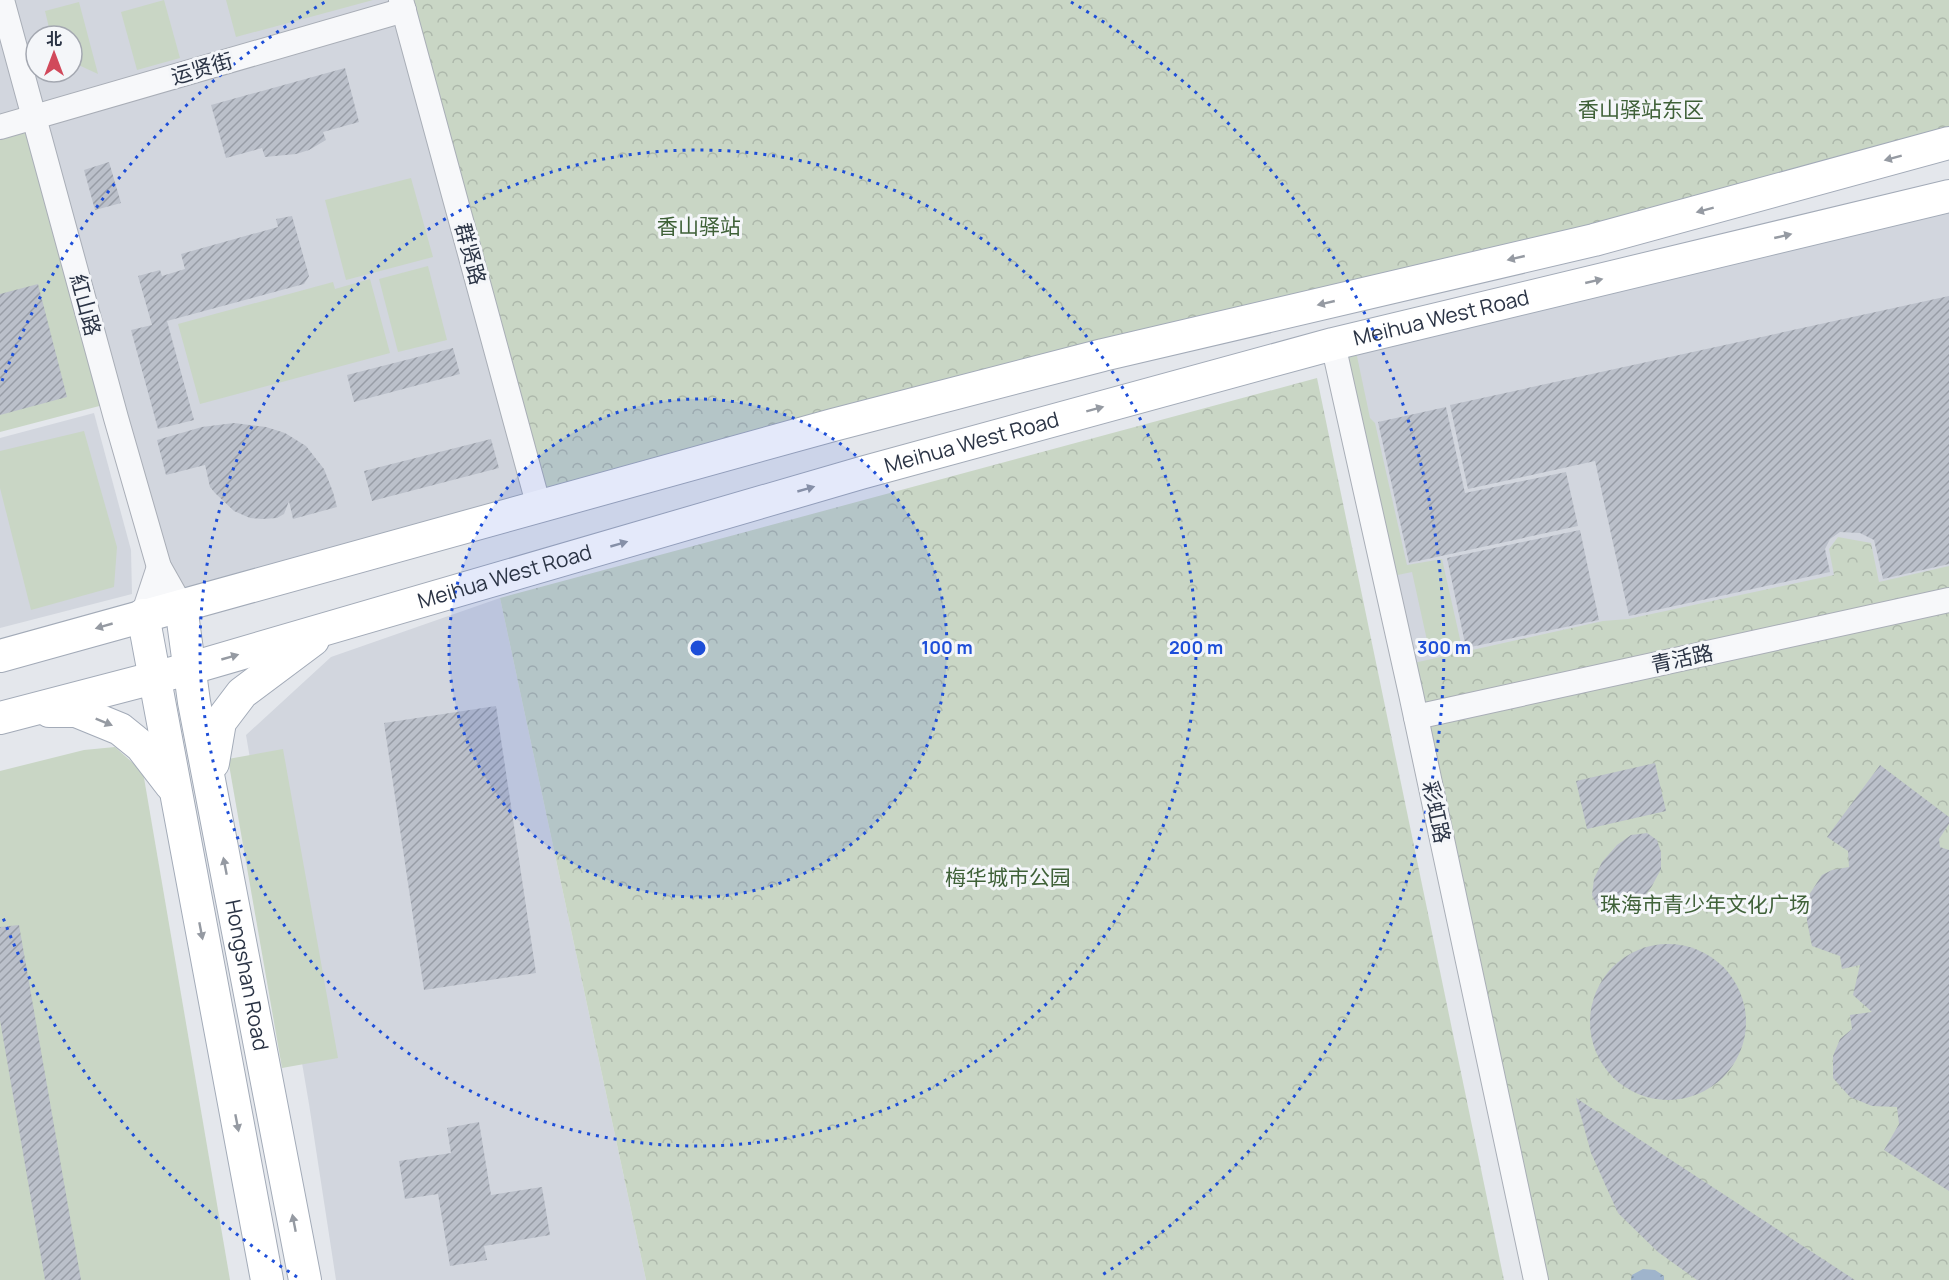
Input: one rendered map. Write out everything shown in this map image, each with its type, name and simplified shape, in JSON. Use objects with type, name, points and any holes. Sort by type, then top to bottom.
[{"type":"main road","name":"Meihua West Road","points":[[0,656],[833,425],[1103,355],[1594,240],[1949,142]]},
{"type":"main road","name":"Meihua West Road","points":[[13,715],[326,630],[861,473],[1332,344],[1949,196]]},
{"type":"main road","name":"Hongshan Road","points":[[181,606],[188,669],[305,1280]]},
{"type":"main road","name":"Hongshan Road","points":[[143,615],[267,1280]]},
{"type":"main road","points":[[209,781],[220,722],[241,695],[326,630]]},
{"type":"main road","points":[[13,715],[76,711],[120,729],[141,746],[175,791]]},
{"type":"street","name":"紅山路","points":[[2,0],[112,407],[159,567],[181,606]]},
{"type":"street","name":"运贤街","points":[[0,127],[35,119],[403,5]]},
{"type":"street","name":"群贤路","points":[[403,5],[538,507]]},
{"type":"street","name":"彩虹路","points":[[1332,344],[1416,717],[1536,1280]]},
{"type":"street","points":[[143,615],[159,567]]},
{"type":"street","name":"青活路","points":[[1416,717],[1949,600]]},
{"type":"shaded area","points":[[0,0],[397,0],[538,507],[182,604],[0,126]]},
{"type":"shaded area","points":[[1949,196],[1949,600],[1416,717],[1333,344]]},
{"type":"shaded area","points":[[94,413],[131,550],[132,594],[0,628],[0,438]]},
{"type":"shaded area","points":[[500,598],[646,1280],[336,1280],[309,1104],[246,735],[331,657]]},
{"type":"green space","points":[[164,0],[180,58],[137,70],[121,12]]},
{"type":"green space","points":[[226,0],[373,0],[236,37]]},
{"type":"green space","name":"香山驿站","points":[[401,0],[1949,0],[1949,142],[539,507]]},
{"type":"green space","points":[[79,2],[98,74],[84,68],[84,24],[48,24],[45,11]]},
{"type":"green space","points":[[31,125],[107,404],[0,432],[0,133]]},
{"type":"green space","points":[[411,178],[433,257],[346,280],[325,200]]},
{"type":"green space","points":[[428,266],[447,340],[398,352],[379,279]]},
{"type":"green space","points":[[370,279],[390,353],[200,404],[178,324],[333,282],[335,289]]},
{"type":"green space","points":[[1354,342],[1370,418],[1375,423],[1407,565],[1442,559],[1462,648],[1430,654],[1412,572],[1388,577],[1336,347]]},
{"type":"green space","name":"梅华城市公园","points":[[1317,378],[1504,1280],[646,1280],[500,598]]},
{"type":"green space","points":[[84,431],[117,547],[114,587],[31,610],[0,488],[0,451]]},
{"type":"green space","points":[[1838,537],[1871,543],[1879,582],[1949,566],[1949,597],[1420,712],[1409,664],[1603,621],[1628,619],[1834,575],[1829,549]]},
{"type":"green space","name":"珠海市青少年文化广场","points":[[1949,601],[1949,1280],[1537,1280],[1416,717]]},
{"type":"green space","points":[[115,747],[143,772],[230,1280],[0,1280],[0,771],[84,750]]},
{"type":"green space","points":[[283,749],[338,1058],[282,1068],[228,759]]},
{"type":"water","points":[[1643,1269],[1655,1270],[1664,1276],[1664,1280],[1631,1280],[1632,1275]]},
{"type":"building","points":[[345,68],[359,122],[323,132],[326,140],[309,150],[296,154],[265,157],[262,148],[226,158],[211,105]]},
{"type":"building","points":[[109,162],[121,203],[95,210],[84,170]]},
{"type":"building","points":[[292,216],[309,276],[304,284],[167,321],[194,420],[158,429],[131,330],[152,325],[138,276],[160,270],[162,276],[185,269],[181,254],[278,227],[276,219]]},
{"type":"building","points":[[38,284],[67,397],[0,415],[0,294]]},
{"type":"building","points":[[1949,296],[1949,564],[1883,579],[1874,540],[1860,533],[1840,532],[1830,539],[1825,549],[1830,572],[1629,616],[1595,461],[1468,489],[1450,405]]},
{"type":"building","points":[[453,348],[460,374],[354,402],[347,375]]},
{"type":"building","points":[[1446,407],[1465,493],[1566,472],[1578,526],[1409,563],[1378,422]]},
{"type":"building","points":[[234,423],[266,427],[285,433],[306,446],[324,469],[337,507],[293,519],[289,501],[284,514],[277,518],[250,518],[234,511],[215,493],[210,487],[205,465],[166,475],[157,440],[202,427]]},
{"type":"building","points":[[491,439],[499,468],[372,501],[364,471]]},
{"type":"building","points":[[1580,530],[1599,620],[1466,648],[1447,558]]},
{"type":"building","points":[[496,706],[536,973],[424,990],[384,723]]},
{"type":"building","points":[[1655,763],[1666,811],[1587,829],[1576,781]]},
{"type":"building","points":[[1880,765],[1949,817],[1949,824],[1939,839],[1940,847],[1949,850],[1949,1191],[1884,1150],[1899,1124],[1897,1107],[1872,1106],[1850,1097],[1833,1078],[1833,1056],[1840,1039],[1852,1029],[1850,1015],[1872,1012],[1853,995],[1860,965],[1842,969],[1840,956],[1812,946],[1807,921],[1807,898],[1822,875],[1832,870],[1849,867],[1848,851],[1827,837]]},
{"type":"building","points":[[1647,833],[1657,840],[1661,852],[1661,869],[1639,904],[1622,913],[1608,916],[1598,908],[1592,895],[1594,879],[1602,862],[1617,845],[1631,835]]},
{"type":"building","points":[[19,925],[81,1280],[45,1280],[0,1020],[0,927]]},
{"type":"building","points":[[1668,944],[1683,945],[1698,950],[1712,957],[1723,967],[1733,978],[1740,992],[1745,1007],[1745,1037],[1740,1052],[1733,1066],[1723,1077],[1712,1087],[1698,1094],[1683,1099],[1668,1100],[1653,1099],[1638,1094],[1624,1087],[1613,1077],[1603,1066],[1596,1052],[1591,1037],[1590,1022],[1591,1007],[1596,992],[1603,978],[1613,967],[1624,957],[1638,950],[1653,945]]},
{"type":"building","points":[[1576,1098],[1855,1280],[1697,1280],[1658,1252],[1618,1213],[1591,1153]]},
{"type":"building","points":[[479,1122],[491,1195],[542,1187],[550,1235],[484,1246],[487,1260],[450,1266],[438,1194],[405,1199],[399,1161],[451,1153],[447,1128]]},
{"type":"park label","name":"香山驿站东区","points":[[1641,110]]}]
